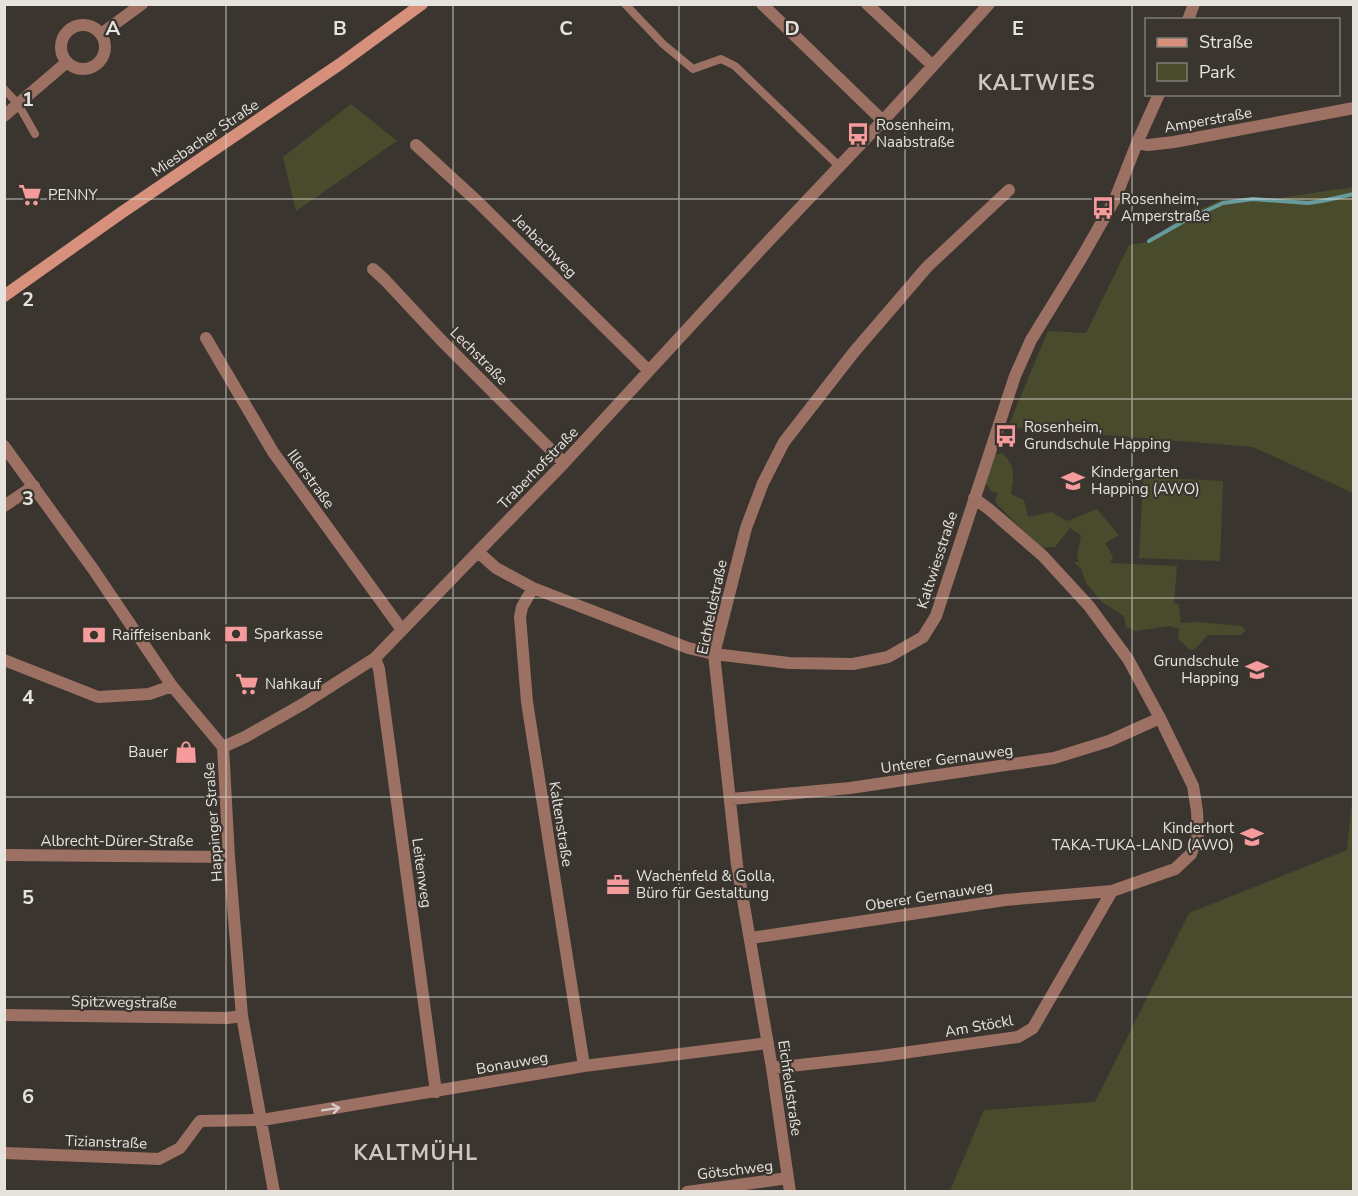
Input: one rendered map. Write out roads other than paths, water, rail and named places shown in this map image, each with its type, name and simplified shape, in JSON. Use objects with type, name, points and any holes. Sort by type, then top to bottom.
[{"type":"main road","name":"Miesbacher Straße","points":[[4,296],[161,185],[340,64],[422,4]]},
{"type":"street","points":[[101,34],[142,4]]},
{"type":"street","points":[[762,4],[883,120]]},
{"type":"street","points":[[867,4],[933,66]]},
{"type":"street","name":"Traberhofstraße","points":[[223,747],[303,704],[375,658],[564,463],[989,4]]},
{"type":"street","points":[[82,25],[96,29],[101,34],[105,48],[100,62],[87,69],[80,69],[67,62],[61,49],[64,35],[69,30],[82,25]]},
{"type":"street","points":[[4,116],[67,62]]},
{"type":"street","name":"Kaltwiesstraße","points":[[478,552],[496,568],[532,588],[688,648],[714,654],[789,663],[853,664],[888,657],[923,637],[936,616],[1015,376],[1031,340],[1115,199],[1158,96]]},
{"type":"street","name":"Amperstraße","points":[[1137,143],[1148,145],[1174,142],[1353,108]]},
{"type":"street","name":"Jenbachweg","points":[[416,145],[478,201],[650,371]]},
{"type":"street","name":"Eichfeldstraße","points":[[790,1191],[751,938],[737,865],[714,654],[746,528],[763,483],[784,442],[854,352],[927,267],[1009,190]]},
{"type":"street","name":"Lechstraße","points":[[373,270],[564,463]]},
{"type":"street","name":"Illerstraße","points":[[206,338],[273,452],[402,630]]},
{"type":"street","name":"Happinger Straße","points":[[4,446],[172,686],[223,747],[242,1016],[274,1191]]},
{"type":"street","points":[[4,506],[34,486]]},
{"type":"street","name":"Oberer Gernauweg","points":[[751,938],[1005,900],[1112,891],[1175,869],[1191,854],[1198,834],[1193,786],[1128,659],[1089,606],[1043,556],[974,498]]},
{"type":"street","name":"Kaltenstraße","points":[[532,588],[522,607],[520,617],[527,702],[585,1066]]},
{"type":"street","name":"Leitenweg","points":[[375,658],[380,669],[436,1092]]},
{"type":"street","points":[[4,660],[98,697],[149,694],[172,686]]},
{"type":"street","name":"Unterer Gernauweg","points":[[731,799],[850,788],[1054,759],[1109,741],[1160,718]]},
{"type":"street","name":"Albrecht-Dürer-Straße","points":[[4,855],[229,857]]},
{"type":"street","name":"Am Stöckl","points":[[772,1068],[1018,1037],[1033,1028],[1112,891]]},
{"type":"street","name":"Spitzwegstraße","points":[[4,1015],[227,1018],[242,1016]]},
{"type":"street","name":"Bonauweg","points":[[262,1120],[585,1066],[768,1043]]},
{"type":"street","name":"Tizianstraße","points":[[4,1153],[159,1159],[180,1148],[200,1121],[262,1120]]},
{"type":"street","name":"Götschweg","points":[[687,1191],[788,1178]]},
{"type":"lane","points":[[625,4],[663,44],[693,69],[722,59],[735,66],[839,165]]},
{"type":"lane","points":[[4,89],[18,104],[35,134]]},
{"type":"waterway","points":[[1149,241],[1223,203],[1253,199],[1308,203],[1354,194]]},
{"type":"place","name":"Rosenheim, Naabstraße","points":[[858,134]]},
{"type":"place","name":"PENNY","points":[[30,195]]},
{"type":"place","name":"Rosenheim, Amperstraße","points":[[1103,208]]},
{"type":"place","name":"Rosenheim, Grundschule Happing","points":[[1006,436]]},
{"type":"place","name":"Kindergarten Happing (AWO)","points":[[1073,481]]},
{"type":"place","name":"Sparkasse","points":[[236,634]]},
{"type":"place","name":"Raiffeisenbank","points":[[94,635]]},
{"type":"place","name":"Grundschule Happing","points":[[1257,670]]},
{"type":"place","name":"Nahkauf","points":[[247,684]]},
{"type":"place","name":"Bauer","points":[[186,752]]},
{"type":"place","name":"Kinderhort TAKA-TUKA-LAND (AWO)","points":[[1252,837]]},
{"type":"place","name":"Wachenfeld & Golla, Büro für Gestaltung","points":[[618,885]]},
{"type":"district","name":"KALTWIES","points":[[1037,83]]},
{"type":"district","name":"KALTMÜHL","points":[[416,1153]]}]
